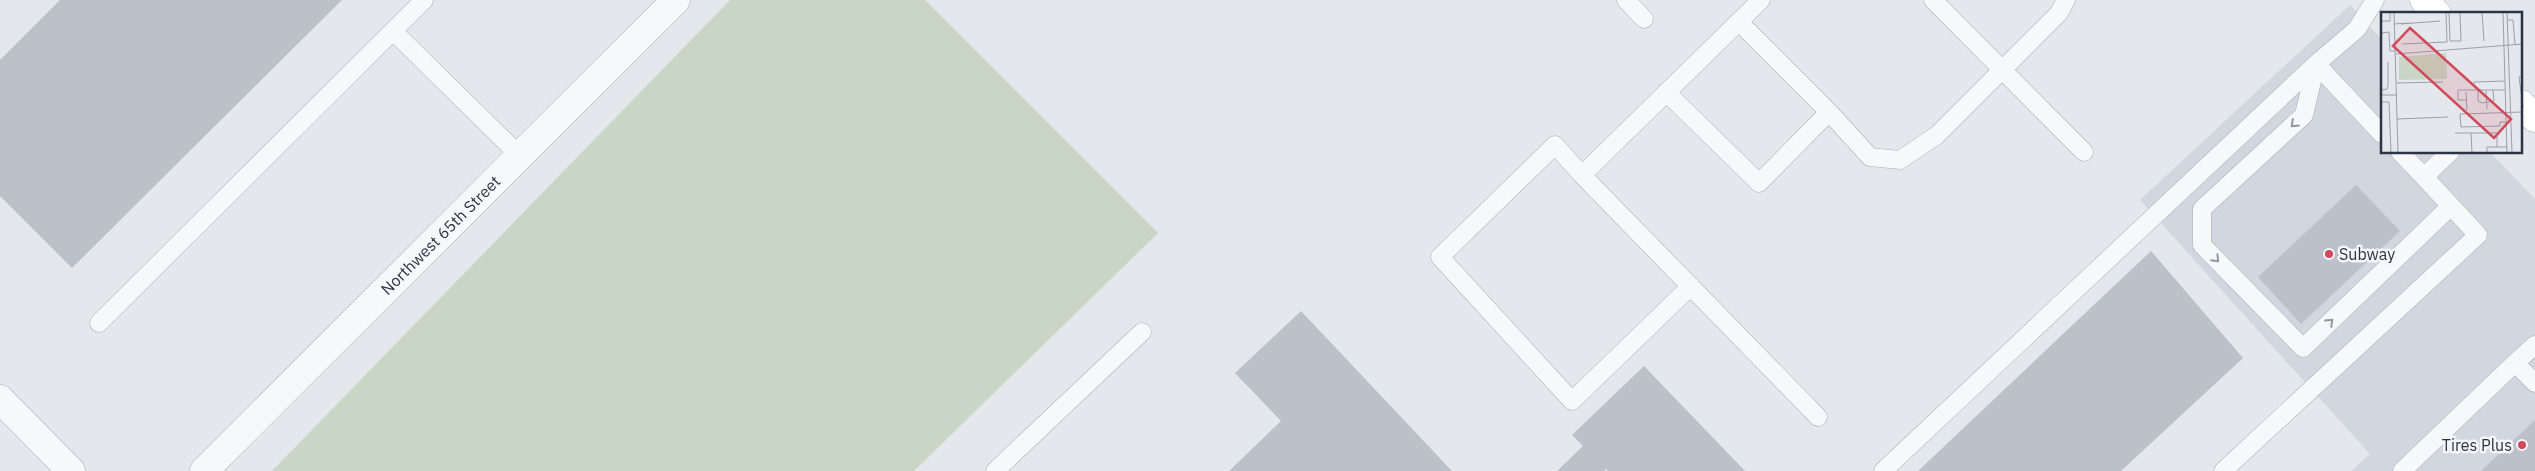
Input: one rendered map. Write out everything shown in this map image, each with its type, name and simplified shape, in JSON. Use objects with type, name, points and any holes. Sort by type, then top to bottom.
[{"type":"main road","points":[[2424,0],[2435,12]]},
{"type":"main road","points":[[2522,105],[2535,118]]},
{"type":"street","name":"Northwest 65th Street","points":[[204,471],[676,0]]},
{"type":"street","points":[[0,399],[71,471]]},
{"type":"lane","points":[[99,323],[424,0]]},
{"type":"lane","points":[[1626,0],[1644,19]]},
{"type":"lane","points":[[1582,175],[1761,0]]},
{"type":"lane","points":[[1933,0],[2084,152]]},
{"type":"lane","points":[[1739,22],[1829,112],[1870,157],[1900,160],[1937,135],[2059,13],[2066,0]]},
{"type":"lane","points":[[1883,471],[2316,64],[2357,29],[2374,0]]},
{"type":"lane","points":[[393,31],[520,156]]},
{"type":"lane","points":[[2316,64],[2381,133]]},
{"type":"lane","points":[[2316,64],[2304,115],[2202,209],[2202,245],[2303,348],[2451,206]]},
{"type":"lane","points":[[1666,92],[1759,183],[1829,112]]},
{"type":"lane","points":[[1690,286],[1572,402],[1440,257],[1555,145],[1582,175],[1818,416]]},
{"type":"lane","points":[[2223,471],[2478,235],[2402,154]]},
{"type":"lane","points":[[2424,177],[2448,154]]},
{"type":"lane","points":[[995,471],[1142,332]]},
{"type":"lane","points":[[2402,471],[2535,345]]},
{"type":"lane","points":[[2515,363],[2535,383]]},
{"type":"shaded area","points":[[2350,5],[2381,39],[2381,154],[2492,154],[2535,199],[2535,471],[2351,471],[2370,454],[2140,200]]},
{"type":"green space","points":[[730,0],[925,0],[1158,233],[914,471],[272,471]]},
{"type":"building","points":[[60,0],[342,0],[72,268],[0,196],[0,60]]},
{"type":"building","name":"Subway","points":[[2356,185],[2400,231],[2301,324],[2258,277]]},
{"type":"building","points":[[2151,251],[2243,358],[2121,471],[1918,471]]},
{"type":"building","points":[[1301,311],[1452,471],[1229,471],[1281,421],[1235,373]]},
{"type":"building","points":[[1644,366],[1745,471],[1608,471],[1606,469],[1604,471],[1557,471],[1583,446],[1572,435]]},
{"type":"building","name":"Tires Plus","points":[[2535,420],[2535,471],[2481,471]]},
{"type":"place","name":"Subway","points":[[2329,254]]},
{"type":"place","name":"Tires Plus","points":[[2522,445]]}]
